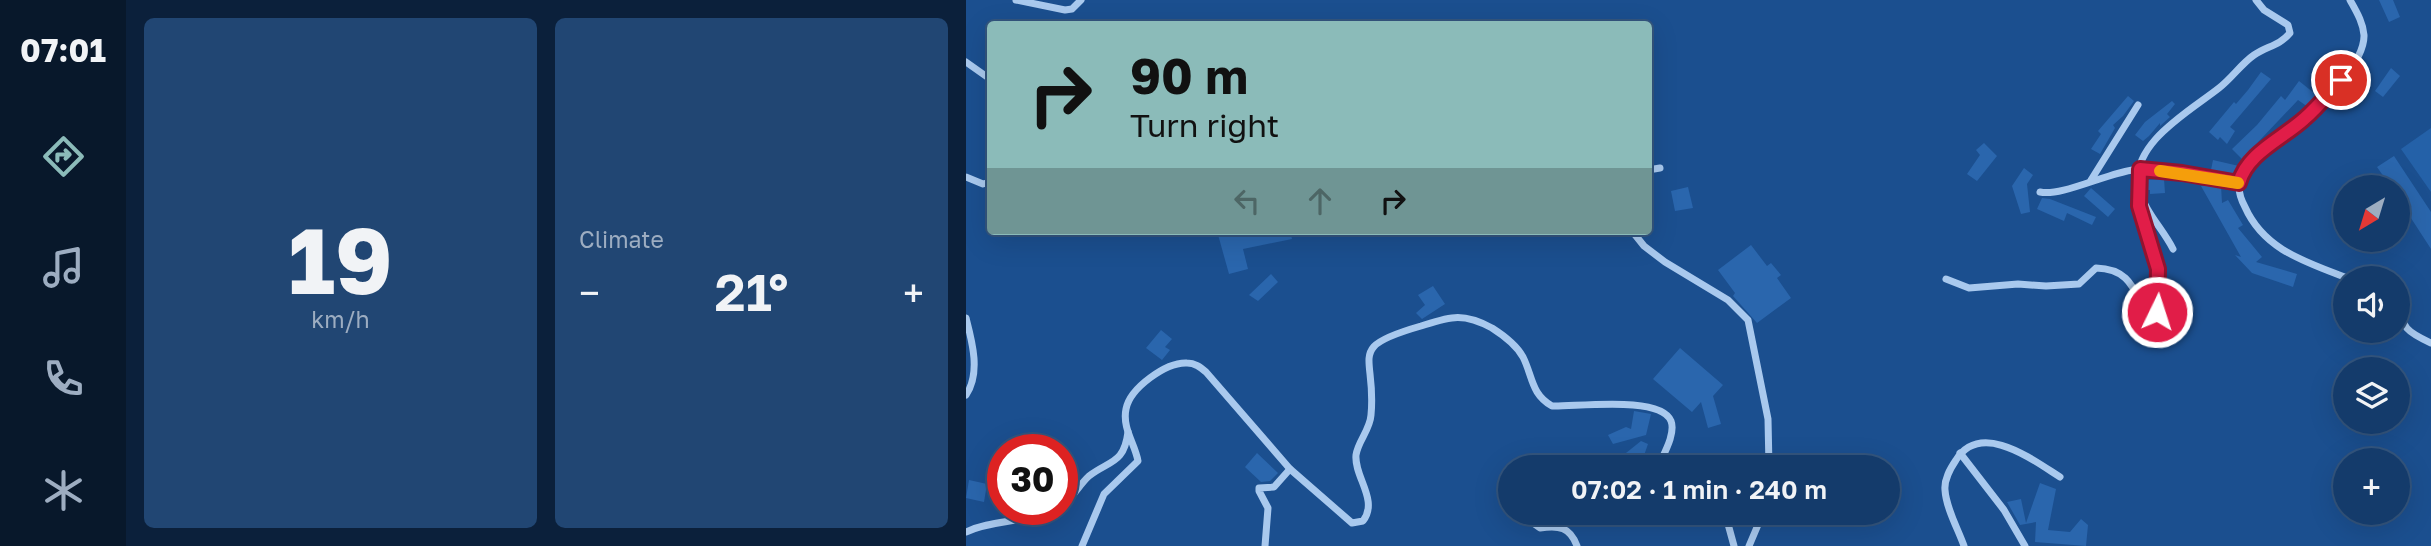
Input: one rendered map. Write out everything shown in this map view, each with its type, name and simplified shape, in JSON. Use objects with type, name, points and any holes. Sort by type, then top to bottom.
[{"type":"street","points":[[1016,0],[1065,10],[1072,9],[1081,0]]},
{"type":"street","points":[[1946,279],[1973,288],[2018,284],[2079,284],[2096,268],[2106,268],[2129,281],[2138,293],[2146,312],[2154,315],[2157,310],[2158,269],[2139,206],[2140,169],[2148,149],[2167,129],[2219,88],[2248,60],[2261,51],[2278,45],[2290,33],[2288,25],[2264,10],[2256,0]]},
{"type":"street","points":[[2333,272],[2284,253],[2272,244],[2252,221],[2243,205],[2239,183],[2241,174],[2255,157],[2316,108],[2360,54],[2364,35],[2362,23],[2350,0]]},
{"type":"street","points":[[966,62],[987,77]]},
{"type":"street","points":[[2090,181],[2138,105]]},
{"type":"street","points":[[1652,169],[1660,168]]},
{"type":"street","points":[[2040,192],[2057,192],[2140,169],[2239,183]]},
{"type":"street","points":[[966,177],[983,184],[987,183]]},
{"type":"street","points":[[2139,188],[2146,205],[2173,249]]},
{"type":"street","points":[[1635,235],[1644,246],[1665,262],[1728,300],[1748,320],[1768,419],[1769,455]]},
{"type":"street","points":[[1082,546],[1104,494],[1138,461],[1128,432],[1125,410],[1134,391],[1156,373],[1190,363],[1206,373],[1290,469],[1352,523],[1363,521],[1369,511],[1369,502],[1360,480],[1356,456],[1371,419],[1373,395],[1368,365],[1371,350],[1384,337],[1455,316],[1491,328],[1507,340],[1522,355],[1534,391],[1552,406],[1608,404],[1642,406],[1664,412],[1670,418],[1672,429],[1662,455]]},
{"type":"street","points":[[966,318],[975,364],[970,389],[966,395]]},
{"type":"street","points":[[2410,331],[2431,343]]},
{"type":"street","points":[[1078,491],[1091,475],[1119,459],[1125,449],[1128,432]]},
{"type":"street","points":[[1964,546],[1944,492],[1945,480],[1960,453],[1975,444],[1999,444],[2023,454],[2060,478]]},
{"type":"street","points":[[1960,453],[2004,510],[2025,546]]},
{"type":"street","points":[[1265,546],[1268,508],[1259,488],[1274,486],[1290,469]]},
{"type":"street","points":[[966,532],[990,525]]},
{"type":"street","points":[[1536,525],[1540,528],[1559,526],[1566,529],[1577,546]]},
{"type":"street","points":[[1728,525],[1734,546]]},
{"type":"street","points":[[1749,546],[1758,525]]},
{"type":"shaded area","points":[[2431,128],[2431,192],[2401,149]]},
{"type":"building","points":[[2379,0],[2393,0],[2400,17],[2389,22]]},
{"type":"building","points":[[2391,68],[2400,76],[2383,97],[2375,91]]},
{"type":"building","points":[[2261,72],[2271,79],[2230,127],[2235,131],[2227,144],[2220,137],[2218,140],[2209,132]]},
{"type":"building","points":[[2299,81],[2319,97],[2308,107],[2298,100],[2242,159],[2232,149],[2281,96],[2285,100]]},
{"type":"building","points":[[2128,96],[2134,101],[2113,125],[2115,128],[2100,154],[2091,149],[2101,134],[2098,131]]},
{"type":"building","points":[[2172,101],[2175,104],[2167,114],[2170,117],[2160,126],[2160,123],[2143,141],[2135,135],[2145,122]]},
{"type":"building","points":[[1984,143],[1997,156],[1977,181],[1967,174],[1980,155],[1976,150]]},
{"type":"building","points":[[2394,156],[2407,175],[2383,175],[2377,167]]},
{"type":"building","points":[[2213,160],[2239,166],[2235,176],[2211,170]]},
{"type":"building","points":[[2024,168],[2033,175],[2027,184],[2030,212],[2021,214],[2012,186]]},
{"type":"building","points":[[2164,179],[2165,193],[2150,194],[2150,190],[2146,190],[2145,180]]},
{"type":"building","points":[[2410,180],[2431,212],[2431,249],[2410,217]]},
{"type":"building","points":[[2201,186],[2221,186],[2222,203],[2228,200],[2243,225],[2238,228],[2262,257],[2256,262],[2297,274],[2293,287],[2252,273],[2235,255],[2241,257]]},
{"type":"building","points":[[1688,187],[1693,208],[1675,211],[1671,191]]},
{"type":"building","points":[[2091,188],[2115,209],[2108,217],[2084,196]]},
{"type":"building","points":[[2042,198],[2096,217],[2092,225],[2067,213],[2064,221],[2037,209]]},
{"type":"building","points":[[1218,235],[1291,235],[1292,239],[1243,249],[1248,269],[1229,274]]},
{"type":"building","points":[[1751,245],[1767,266],[1771,263],[1781,275],[1777,278],[1791,298],[1757,323],[1733,296],[1735,293],[1718,270]]},
{"type":"building","points":[[1271,274],[1278,282],[1258,301],[1249,295]]},
{"type":"building","points":[[1433,286],[1445,304],[1422,319],[1416,313],[1425,305],[1418,295]]},
{"type":"building","points":[[1161,330],[1172,339],[1165,347],[1170,350],[1162,360],[1146,348]]},
{"type":"building","points":[[1680,348],[1723,385],[1713,396],[1721,424],[1708,428],[1701,402],[1692,412],[1653,379]]},
{"type":"building","points":[[1634,411],[1651,414],[1646,435],[1613,444],[1608,435],[1626,427],[1631,429]]},
{"type":"building","points":[[1641,441],[1648,444],[1644,455],[1624,455]]},
{"type":"building","points":[[1257,453],[1278,473],[1270,481],[1261,482],[1245,467]]},
{"type":"building","points":[[969,480],[987,484],[984,502],[966,498]]},
{"type":"building","points":[[2040,483],[2056,489],[2048,530],[2070,532],[2081,519],[2088,525],[2086,546],[2035,542],[2036,522],[2020,525],[2007,502],[2021,499],[2026,523]]},
{"type":"slow traffic","points":[[2160,171],[2238,183]]},
{"type":"route","points":[[2157,312],[2158,269],[2137,195],[2140,169],[2239,183],[2241,174],[2255,157],[2301,122],[2341,80]]}]
